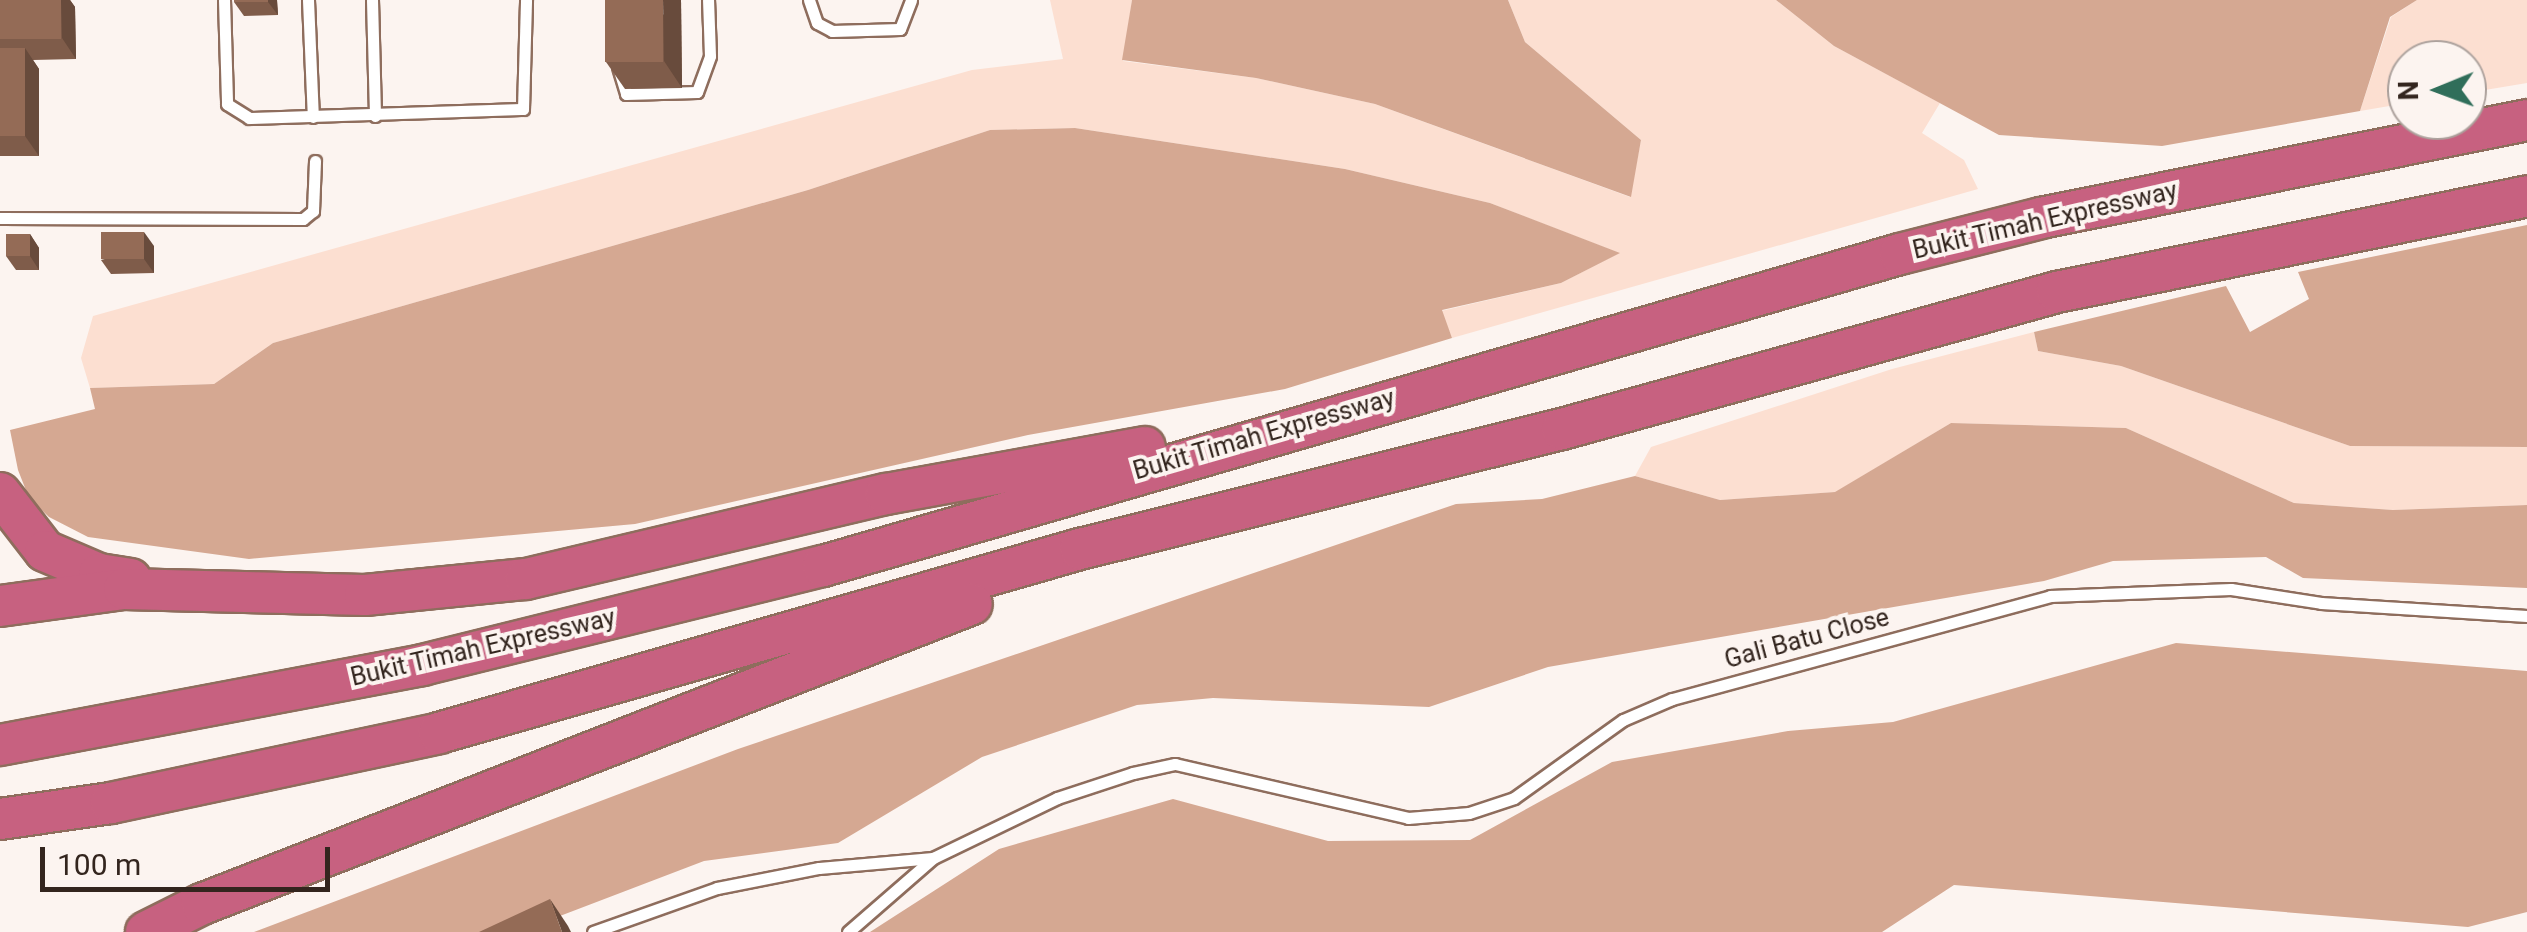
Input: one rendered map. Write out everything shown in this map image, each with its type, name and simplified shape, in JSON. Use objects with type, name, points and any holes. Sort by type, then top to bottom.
[{"type":"highway","name":"Bukit Timah Expressway","points":[[0,745],[422,664],[822,566],[1346,410],[2041,218],[2527,120]]},
{"type":"highway","points":[[0,819],[111,802],[439,733],[1080,548],[1627,410],[2058,292],[2527,196]]},
{"type":"highway","points":[[0,606],[124,589],[365,594],[526,579],[886,494],[1346,410]]},
{"type":"highway","points":[[0,493],[32,540],[71,565],[204,589]]},
{"type":"highway","points":[[146,932],[220,896],[1049,574],[1080,548]]},
{"type":"lane","points":[[224,0],[232,113],[312,117],[523,109],[526,0]]},
{"type":"lane","points":[[308,0],[312,117]]},
{"type":"lane","points":[[372,0],[375,116]]},
{"type":"lane","points":[[618,52],[619,87],[626,94],[697,92],[710,56],[708,0]]},
{"type":"lane","points":[[809,0],[817,23],[832,31],[900,28],[911,0]]},
{"type":"lane","points":[[0,218],[304,218],[313,211],[314,161]]},
{"type":"lane","name":"Gali Batu Close","points":[[933,858],[1057,798],[1133,773],[1191,766],[1408,818],[1469,813],[1514,798],[1623,720],[1672,699],[2050,596],[2231,589],[2322,603],[2527,616]]},
{"type":"lane","points":[[595,931],[752,880],[933,858]]},
{"type":"lane","points":[[848,932],[933,858]]},
{"type":"shaded area","points":[[1050,0],[1132,0],[1123,61],[1256,78],[1375,104],[1630,197],[1641,140],[1525,42],[1508,0],[1776,0],[1834,46],[1940,103],[1922,133],[1964,160],[1978,189],[1452,338],[1441,311],[1561,283],[1619,253],[1490,203],[1345,169],[1075,128],[990,130],[808,190],[273,343],[214,384],[90,388],[81,358],[93,316],[972,70],[1063,59]]},
{"type":"shaded area","points":[[1132,0],[1508,0],[1525,42],[1641,140],[1631,197],[1375,104],[1256,78],[1122,60]]},
{"type":"shaded area","points":[[1776,0],[2417,0],[2390,17],[2360,111],[2162,146],[1999,135],[1834,46]]},
{"type":"shaded area","points":[[2417,0],[2527,0],[2527,83],[2487,90],[2487,40],[2387,40],[2387,106],[2360,111],[2391,17]]},
{"type":"shaded area","points":[[1075,128],[1345,169],[1490,203],[1620,253],[1561,283],[1442,310],[1452,338],[1285,389],[1028,435],[635,524],[249,559],[88,537],[49,517],[29,498],[18,470],[10,430],[95,409],[90,388],[214,384],[273,343],[808,190],[990,130]]},
{"type":"shaded area","points":[[2527,225],[2527,447],[2350,446],[2121,366],[2038,351],[2034,332],[2226,286],[2250,332],[2309,299],[2298,272]]},
{"type":"shaded area","points":[[2034,332],[2038,351],[2121,366],[2350,446],[2527,447],[2527,505],[2393,510],[2294,503],[2126,428],[1951,423],[1836,492],[1720,500],[1635,476],[1651,447],[1892,369]]},
{"type":"shaded area","points":[[1951,423],[2126,428],[2294,503],[2393,510],[2527,505],[2527,588],[2303,578],[2266,557],[2113,561],[2044,581],[1548,667],[1429,707],[1213,698],[1137,705],[982,757],[838,843],[704,861],[518,932],[254,932],[738,749],[1456,504],[1542,499],[1635,476],[1720,500],[1835,492]]},
{"type":"shaded area","points":[[2176,643],[2527,671],[2527,912],[2468,927],[1954,885],[1882,932],[870,932],[999,849],[1173,799],[1328,841],[1470,840],[1612,762],[1788,731],[1893,722]]},
{"type":"building","points":[[0,0],[61,0],[61,39],[0,39]]},
{"type":"building","points":[[268,0],[268,2],[234,2]]},
{"type":"building","points":[[605,0],[663,0],[663,62],[605,62]]},
{"type":"building","points":[[0,48],[25,48],[25,136],[0,136]]},
{"type":"building","points":[[101,232],[144,232],[144,259],[101,259]]},
{"type":"building","points":[[6,234],[30,234],[30,256],[6,256]]},
{"type":"building","points":[[550,899],[562,932],[479,932]]}]
